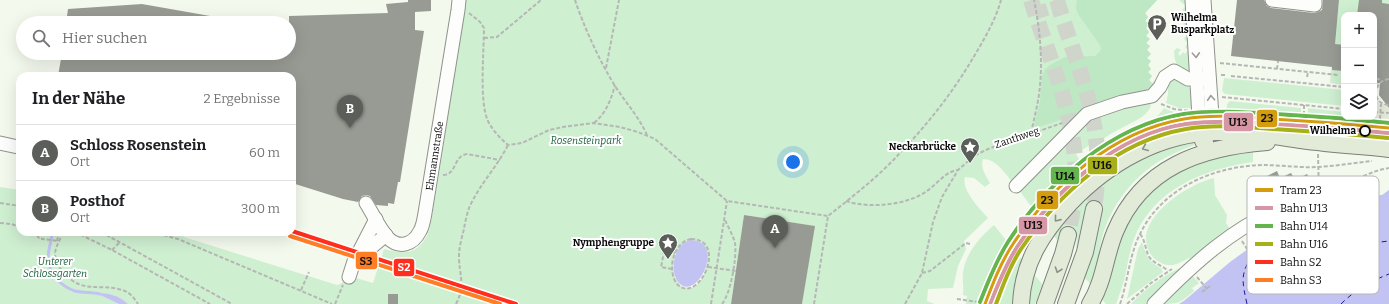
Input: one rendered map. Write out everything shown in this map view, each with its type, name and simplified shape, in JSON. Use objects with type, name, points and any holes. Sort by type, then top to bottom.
[{"type":"main road","points":[[1202,125],[1212,147],[1222,148]]},
{"type":"main road","points":[[1106,262],[1109,233],[1112,221],[1117,211],[1140,181],[1161,164],[1195,147],[1202,125]]},
{"type":"main road","points":[[1021,304],[1025,275],[1032,256],[1050,227],[1077,196],[1098,177],[1131,155],[1150,146],[1182,136],[1202,125],[1232,132],[1389,149]]},
{"type":"main road","points":[[1090,304],[1100,285],[1114,237],[1122,220],[1135,198],[1147,185],[1162,173],[1182,161],[1222,148],[1263,142],[1302,140]]},
{"type":"main road","points":[[1066,304],[1085,252],[1094,209]]},
{"type":"main road","points":[[1045,304],[1061,260],[1068,235]]},
{"type":"lane","points":[[1192,0],[1209,78]]},
{"type":"lane","points":[[1202,125],[1209,78],[1204,0]]},
{"type":"lane","points":[[1272,0],[1315,4],[1316,0]]},
{"type":"lane","name":"Ehmannstraße","points":[[366,203],[386,235],[393,242],[401,245],[409,243],[417,236],[423,225],[459,5]]},
{"type":"lane","points":[[1016,186],[1087,114],[1122,102],[1152,96],[1160,87],[1165,77],[1174,71],[1186,79],[1209,78]]},
{"type":"lane","points":[[0,143],[16,147]]},
{"type":"lane","points":[[349,277],[356,255],[360,252],[376,219]]},
{"type":"lane","points":[[1154,304],[1204,258],[1234,233],[1247,225]]},
{"type":"lane","points":[[360,252],[368,250],[386,235]]},
{"type":"path","points":[[484,38],[497,37],[541,0]]},
{"type":"path","points":[[575,0],[592,42],[606,69],[615,85],[640,121],[647,135]]},
{"type":"path","points":[[606,69],[618,0]]},
{"type":"path","points":[[814,304],[828,216],[898,155],[932,118],[956,86],[976,53],[990,28],[1002,0]]},
{"type":"path","points":[[1030,134],[1037,106],[1040,75],[1038,27],[1034,0]]},
{"type":"path","points":[[459,5],[480,22],[484,28],[483,97],[486,114],[494,130],[508,145]]},
{"type":"path","points":[[1278,61],[1278,69]]},
{"type":"path","points":[[1219,63],[1338,75]]},
{"type":"path","points":[[1307,77],[1308,72]]},
{"type":"path","points":[[1209,78],[1226,75]]},
{"type":"path","points":[[1231,76],[1307,82],[1341,88]]},
{"type":"path","points":[[1377,87],[1381,82],[1388,78]]},
{"type":"path","points":[[1377,79],[1381,82]]},
{"type":"path","points":[[593,123],[608,107],[615,85]]},
{"type":"path","points":[[1219,96],[1341,109]]},
{"type":"path","points":[[1377,98],[1381,103],[1389,105]]},
{"type":"path","points":[[1159,103],[1174,109],[1202,125]]},
{"type":"path","points":[[1380,119],[1381,103]]},
{"type":"path","points":[[1304,105],[1304,114],[1315,115],[1314,117]]},
{"type":"path","points":[[1380,112],[1389,114]]},
{"type":"path","name":"Zanthweg","points":[[906,304],[922,273],[937,209],[945,190],[958,170],[968,161],[992,147],[1066,122]]},
{"type":"path","points":[[508,145],[522,143],[550,130],[574,125],[593,123],[620,127],[647,135],[662,145],[727,200],[828,216]]},
{"type":"path","points":[[456,304],[460,296],[462,281],[459,256],[463,230],[469,209],[508,145]]},
{"type":"path","points":[[1318,149],[1318,176]]},
{"type":"path","points":[[432,173],[447,175],[450,173],[457,160],[462,155],[467,154],[500,160]]},
{"type":"path","points":[[1120,304],[1130,271],[1134,248],[1140,234],[1153,212],[1170,196],[1188,184],[1211,174],[1250,166],[1318,167],[1375,161]]},
{"type":"path","points":[[1365,176],[1389,168]]},
{"type":"path","points":[[846,201],[875,205],[904,201],[919,196],[949,173],[958,170]]},
{"type":"path","points":[[711,304],[727,200]]},
{"type":"path","points":[[0,203],[16,205]]},
{"type":"path","points":[[722,304],[726,300],[730,290],[734,271],[735,255],[734,241],[724,218]]},
{"type":"path","points":[[0,223],[16,226]]},
{"type":"path","points":[[1140,234],[1146,251],[1150,257],[1155,263],[1166,268],[1168,271]]},
{"type":"path","points":[[38,236],[42,239],[58,241]]},
{"type":"path","points":[[59,236],[56,244],[56,259],[61,269],[69,279],[83,287],[107,287],[123,290],[129,293],[138,304]]},
{"type":"path","points":[[58,241],[61,239],[61,236]]},
{"type":"path","points":[[83,236],[112,250],[210,304]]},
{"type":"path","points":[[108,236],[232,304]]},
{"type":"path","points":[[168,236],[333,304],[349,277]]},
{"type":"path","points":[[686,240],[698,240],[704,244],[707,248],[708,266],[705,276],[700,284],[695,288],[684,289],[678,285],[674,279],[672,269],[675,253],[681,244],[686,240]]},
{"type":"path","points":[[112,250],[119,243]]},
{"type":"path","points":[[922,273],[930,271],[966,243],[970,244]]},
{"type":"path","points":[[672,269],[661,268],[664,252],[675,253]]},
{"type":"path","points":[[708,266],[734,271]]},
{"type":"path","points":[[1127,304],[1151,283],[1176,267]]},
{"type":"path","points":[[301,290],[309,272]]},
{"type":"path","points":[[1201,281],[1207,289]]},
{"type":"path","points":[[1202,292],[1210,286]]},
{"type":"path","points":[[956,299],[992,304]]},
{"type":"green space","name":"Rosensteinpark","points":[[462,0],[1157,0],[1145,13],[1148,17],[1145,21],[1149,24],[1146,28],[1149,32],[1146,36],[1150,39],[1146,43],[1150,46],[1147,50],[1151,54],[1147,58],[1151,61],[1148,65],[1151,69],[1148,72],[1152,76],[1149,80],[1152,83],[1162,73],[1156,88],[1085,112],[1012,182],[996,164],[992,161],[983,159],[983,169],[990,183],[985,187],[974,178],[965,177],[965,182],[968,193],[988,218],[964,241],[966,249],[958,266],[953,288],[928,289],[927,301],[935,304],[802,304],[814,226],[744,215],[731,304],[128,304],[117,297],[98,293],[119,304],[0,304],[0,187],[16,189],[16,236],[181,236],[337,285],[342,283],[346,275],[373,283],[384,249],[395,252],[414,250],[426,238],[431,222],[443,153],[462,17]],"holes":[[[693,240],[700,244],[705,250],[707,258],[706,266],[701,281],[696,286],[690,288],[682,286],[677,281],[674,274],[674,265],[679,248],[685,242]]]},
{"type":"green space","points":[[1077,0],[1157,0],[1145,13],[1148,17],[1145,21],[1149,24],[1146,28],[1149,32],[1146,36],[1150,39],[1146,43],[1150,46],[1147,50],[1151,54],[1147,58],[1151,61],[1148,65],[1151,69],[1148,72],[1152,76],[1149,80],[1152,83],[1141,96],[1121,100],[1036,128],[1034,125],[1040,102],[1042,75],[1045,69],[1065,57],[1095,56],[1101,48],[1078,14],[1076,8]]},
{"type":"green space","points":[[1179,0],[1186,0],[1186,6]]},
{"type":"green space","points":[[1339,0],[1389,0],[1389,102],[1384,101],[1379,95],[1380,88],[1377,88],[1377,12],[1341,12],[1341,85],[1330,83]]},
{"type":"green space","points":[[1186,6],[1188,11],[1190,71],[1188,73],[1177,65],[1174,51],[1177,48],[1181,50],[1178,53],[1180,56],[1183,52],[1185,54],[1188,50],[1185,47],[1188,43],[1184,39],[1187,35],[1184,32],[1187,28],[1183,24],[1187,21],[1183,17],[1186,14],[1182,10]]},
{"type":"green space","points":[[1172,77],[1190,88],[1192,108],[1179,108],[1166,103],[1168,81]]},
{"type":"green space","points":[[1224,78],[1341,90],[1341,106],[1225,94],[1222,91]]},
{"type":"green space","points":[[1230,101],[1301,108],[1301,116],[1227,113],[1227,104]]},
{"type":"green space","points":[[1149,102],[1151,105],[1142,117],[1110,134],[1092,146],[1091,144],[1076,154],[1082,164],[1060,183],[1058,180],[1044,194],[1046,197],[1033,209],[1019,190],[1094,115]]},
{"type":"green space","points":[[1164,108],[1174,112],[1192,115],[1154,124],[1131,134],[1097,154],[1096,152],[1120,137],[1150,122],[1160,114]]},
{"type":"green space","points":[[1308,108],[1341,112],[1341,120],[1348,121],[1316,118],[1316,114],[1308,113]]},
{"type":"green space","points":[[1177,129],[1164,136],[1045,225],[1042,220],[1056,205],[1071,190],[1103,164],[1120,153],[1157,135]]},
{"type":"green space","points":[[1193,140],[1194,145],[1167,157],[1148,169],[1130,187],[1115,207],[1104,230],[1100,245],[1098,270],[1093,287],[1084,277],[1078,247],[1076,248],[1077,237],[1059,234],[1057,240],[1052,233],[1087,193],[1136,158]]},
{"type":"green space","points":[[1253,147],[1253,162],[1235,165],[1199,176],[1182,184],[1154,207],[1143,222],[1134,239],[1124,280],[1116,304],[1106,304],[1100,297],[1121,230],[1147,192],[1185,166]]},
{"type":"green space","points":[[1214,178],[1215,195],[1227,215],[1226,223],[1231,231],[1207,251],[1177,264],[1167,265],[1156,260],[1152,256],[1146,243],[1147,231],[1154,218],[1164,207],[1189,188]]},
{"type":"green space","points":[[994,225],[1009,244],[990,282],[982,304],[966,304],[967,296],[963,295],[964,266],[974,246]]},
{"type":"green space","points":[[1142,242],[1148,258],[1161,268],[1163,272],[1127,299],[1138,249]]},
{"type":"green space","points":[[1017,253],[1024,262],[1016,304],[992,304],[1001,283]]},
{"type":"green space","points":[[1190,263],[1150,304],[1131,304],[1137,297],[1158,280]]},
{"type":"green space","points":[[1031,271],[1043,285],[1035,304],[1026,304]]},
{"type":"green space","points":[[1191,274],[1199,283],[1192,288],[1194,291],[1185,299],[1178,302],[1158,304]]},
{"type":"shaded area","points":[[1377,98],[1380,103],[1389,105],[1389,119],[1377,118]]},
{"type":"water","points":[[1389,190],[1389,304],[1179,304],[1247,250],[1247,294],[1379,294],[1379,195],[1382,195]]},
{"type":"water","points":[[691,240],[702,243],[707,250],[707,260],[705,270],[700,279],[693,285],[685,287],[678,282],[675,277],[674,264],[677,251],[685,242]]},
{"type":"water","points":[[96,293],[113,295],[121,298],[128,304],[119,304]]},
{"type":"building","points":[[408,0],[431,0],[431,11],[415,12],[415,30],[424,31],[400,182],[398,182],[394,204],[388,203],[388,206],[376,205],[370,196],[366,195],[362,196],[358,202],[343,199],[296,184],[296,72],[59,72],[61,60],[296,60],[296,16],[289,16],[388,13],[386,4],[408,2]]},
{"type":"building","points":[[1237,0],[1264,0],[1267,6],[1271,8],[1314,13],[1322,10],[1323,0],[1339,0],[1335,44],[1341,45],[1341,71],[1332,70],[1332,67],[1231,56]]},
{"type":"building","points":[[1359,0],[1382,0],[1382,3],[1389,4],[1389,108],[1379,95],[1380,83],[1377,83],[1377,12],[1357,12]]},
{"type":"building","points":[[142,4],[210,16],[67,16],[68,9]]},
{"type":"building","points":[[1349,120],[1367,120],[1365,137],[1347,136]]},
{"type":"building","points":[[1277,171],[1279,176],[1267,176]]},
{"type":"building","points":[[1291,173],[1293,176],[1284,176]]},
{"type":"building","points":[[744,215],[815,226],[802,304],[731,304]]},
{"type":"building","points":[[388,294],[398,294],[398,304],[388,304]]},
{"type":"waterway","points":[[52,236],[48,259],[51,270],[57,279],[65,286],[75,291],[100,294]]},
{"type":"ferry route","points":[[1379,242],[1389,241]]},
{"type":"ferry route","points":[[1247,265],[1243,285],[1247,304]]},
{"type":"ferry route","points":[[1379,279],[1389,274]]},
{"type":"ferry route","points":[[1341,304],[1352,294]]},
{"type":"tunnel","points":[[1031,0],[1064,98],[1073,139],[1075,188],[1068,235]]},
{"type":"tunnel","points":[[1057,0],[1081,73],[1095,129],[1097,148],[1097,186],[1094,209]]},
{"type":"tunnel","points":[[1035,13],[1058,6]]},
{"type":"tram line","name":"23","points":[[985,304],[998,273],[1013,244],[1046,201],[1086,164],[1109,148],[1133,135],[1158,125],[1184,119],[1217,116],[1389,128]]},
{"type":"rail line","name":"U14","points":[[980,302],[992,272],[1008,242],[1042,199],[1062,178],[1084,160],[1107,144],[1132,130],[1158,120],[1184,114],[1207,112],[1241,112],[1389,123]]},
{"type":"rail line","name":"U13","points":[[990,304],[1002,274],[1017,247],[1049,205],[1090,168],[1112,152],[1136,139],[1161,130],[1186,124],[1220,122],[1305,126],[1388,133]]},
{"type":"rail line","name":"U16","points":[[996,304],[1017,255],[1036,228],[1053,208],[1092,172],[1113,157],[1136,145],[1161,135],[1186,129],[1218,126],[1388,138]]},
{"type":"rail line","name":"S2","points":[[296,232],[516,304]]},
{"type":"rail line","name":"S3","points":[[290,236],[500,304]]},
{"type":"place","name":"Wilhelma Busparkplatz","points":[[1157,41]]},
{"type":"place","name":"Posthof","points":[[350,128]]},
{"type":"place","name":"Wilhelma","points":[[1365,131]]},
{"type":"place","name":"Neckarbrücke","points":[[970,164]]},
{"type":"place","name":"Schloss Rosenstein","points":[[775,248]]},
{"type":"place","name":"Nymphengruppe","points":[[668,260]]},
{"type":"park label","name":"Unterer Schlossgarten","points":[[55,268]]}]
